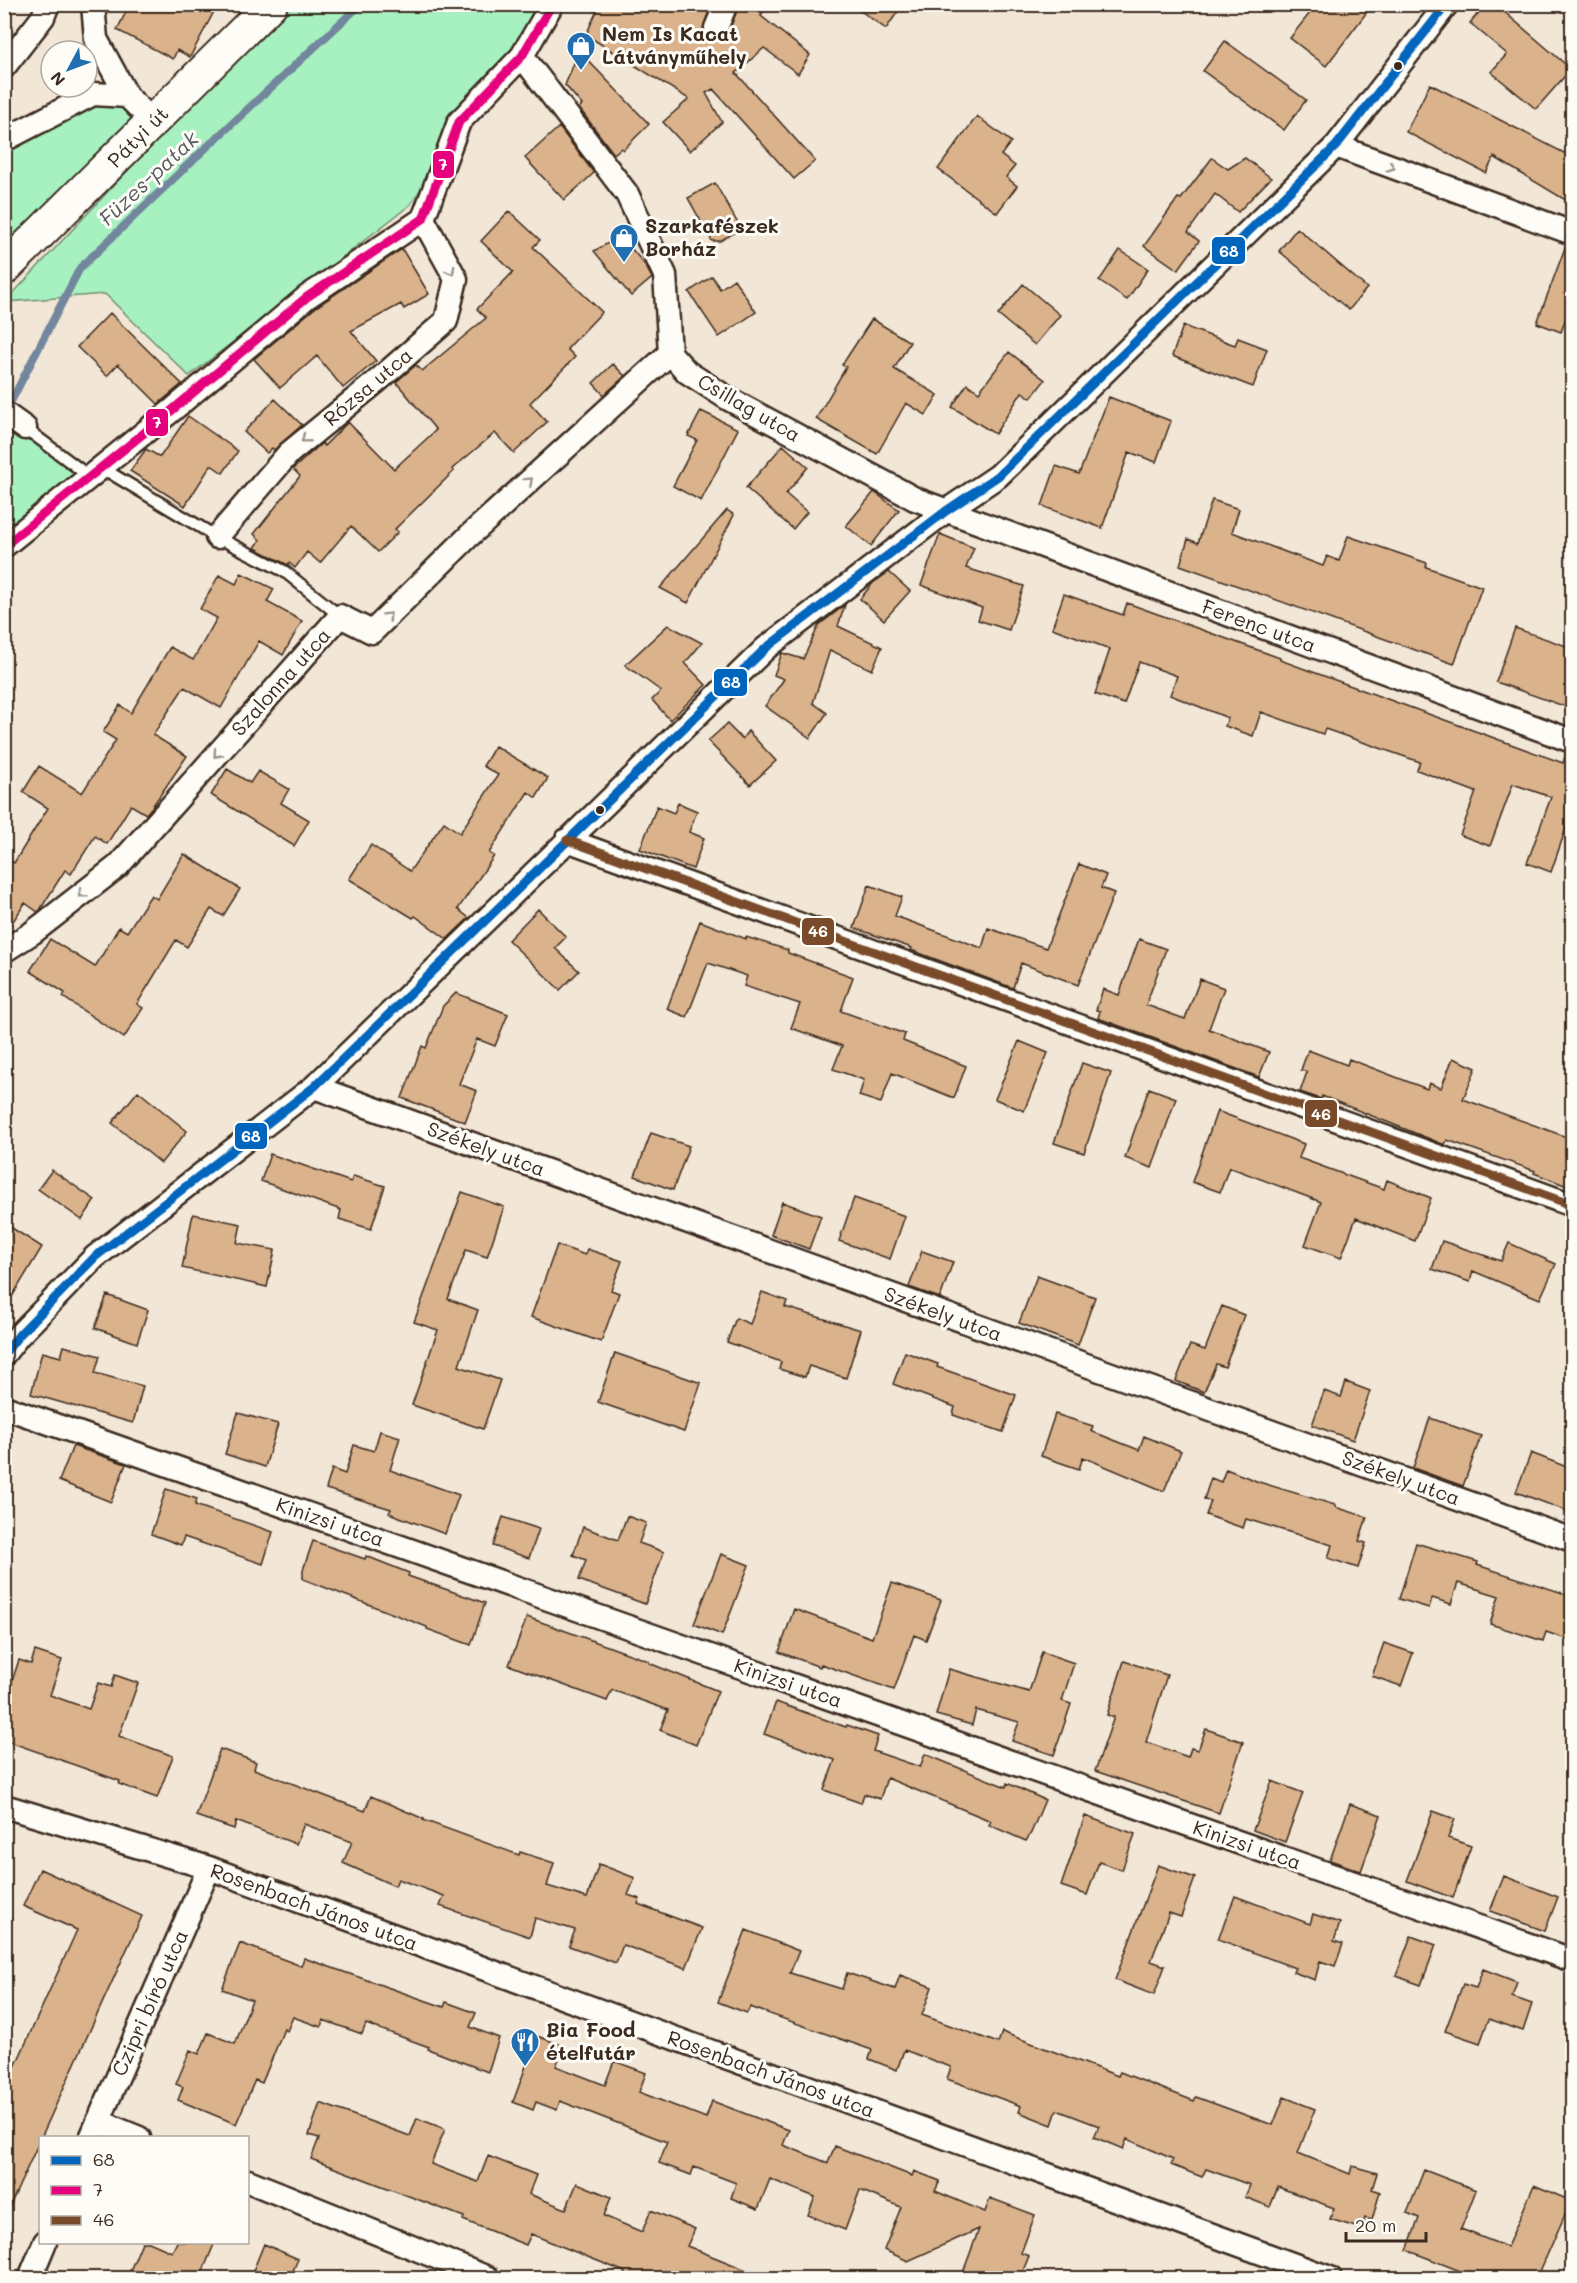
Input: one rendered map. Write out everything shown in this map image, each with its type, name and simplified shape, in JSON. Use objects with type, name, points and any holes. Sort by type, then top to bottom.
[{"type":"street","points":[[4,68],[44,17],[48,4]]},
{"type":"street","points":[[93,4],[96,39],[127,96],[153,122]]},
{"type":"street","name":"Pátyi út","points":[[4,269],[271,4]]},
{"type":"street","points":[[4,546],[96,473],[307,297],[423,219],[459,122],[522,56],[552,4]]},
{"type":"street","points":[[716,28],[726,4]]},
{"type":"street","points":[[4,1354],[12,1330],[95,1257],[314,1087],[766,648],[946,511],[998,476],[1336,146],[1447,4]]},
{"type":"street","points":[[522,56],[627,194],[665,275],[670,353]]},
{"type":"street","points":[[4,140],[93,94],[127,96]]},
{"type":"street","points":[[1336,146],[1572,233]]},
{"type":"street","name":"Rózsa utca","points":[[217,537],[289,453],[446,321],[456,279],[423,219]]},
{"type":"street","name":"Csillag utca","points":[[670,353],[687,372],[727,398],[915,499],[946,511]]},
{"type":"street","name":"Szalonna utca","points":[[4,951],[118,866],[340,616],[372,632],[469,536],[670,353]]},
{"type":"street","points":[[4,413],[25,428]]},
{"type":"street","name":"Ferenc utca","points":[[946,511],[1572,741]]},
{"type":"street","points":[[567,840],[1572,1205]]},
{"type":"street","name":"Székely utca","points":[[314,1087],[1572,1540]]},
{"type":"street","name":"Kinizsi utca","points":[[4,1407],[1572,1960]]},
{"type":"street","name":"Rosenbach János utca","points":[[4,1806],[208,1868],[1330,2278]]},
{"type":"street","name":"Czipri bíró utca","points":[[94,2129],[208,1868]]},
{"type":"street","points":[[94,2129],[129,2136]]},
{"type":"street","points":[[249,2181],[488,2278]]},
{"type":"street","points":[[30,2278],[44,2244]]},
{"type":"lane","points":[[25,428],[96,473],[284,571],[340,616]]},
{"type":"green space","points":[[282,5],[548,5],[410,205],[189,376],[105,294],[5,302]]},
{"type":"green space","points":[[99,94],[127,96],[153,122],[5,269],[5,140],[83,99],[99,99]]},
{"type":"green space","points":[[5,413],[90,478],[5,546]]},
{"type":"building","points":[[130,4],[218,4],[190,57],[177,50],[173,59],[117,30]]},
{"type":"building","points":[[600,4],[711,4],[703,30],[710,40],[717,41],[724,39],[728,34],[739,4],[767,4],[761,16],[810,55],[798,74],[764,48],[736,73],[815,161],[794,179],[713,89],[706,93],[722,122],[690,151],[663,122],[689,99],[586,35]]},
{"type":"building","points":[[851,4],[903,4],[886,29]]},
{"type":"building","points":[[1317,4],[1373,4],[1326,66],[1290,38]]},
{"type":"building","points":[[1486,4],[1495,4],[1571,69],[1536,109],[1491,72],[1507,54],[1470,23]]},
{"type":"building","points":[[1225,41],[1306,100],[1284,130],[1203,71]]},
{"type":"building","points":[[579,51],[649,124],[623,150],[621,148],[614,154],[579,108],[582,105],[565,85]]},
{"type":"building","points":[[1430,84],[1572,157],[1572,204],[1494,157],[1486,173],[1406,132]]},
{"type":"building","points":[[977,116],[1011,142],[1001,155],[1015,166],[1006,177],[1017,186],[997,213],[938,169]]},
{"type":"building","points":[[559,127],[594,173],[564,200],[525,158]]},
{"type":"building","points":[[1212,158],[1228,169],[1245,158],[1271,178],[1238,212],[1215,194],[1188,232],[1199,241],[1178,270],[1144,246],[1178,198],[1181,199]]},
{"type":"building","points":[[715,183],[741,229],[720,241],[712,241],[688,198]]},
{"type":"building","points":[[509,211],[540,240],[533,247],[602,312],[567,349],[575,357],[530,403],[547,422],[514,453],[495,433],[452,469],[454,471],[395,529],[398,532],[378,552],[351,526],[320,563],[307,552],[295,568],[255,548],[260,540],[254,534],[300,476],[293,469],[322,443],[324,446],[348,422],[394,469],[436,430],[396,382],[416,365],[422,371],[486,318],[477,309],[513,272],[481,241]]},
{"type":"building","points":[[1297,228],[1367,288],[1349,310],[1279,251]]},
{"type":"building","name":"Szarkafészek Borház","points":[[621,236],[645,265],[652,278],[631,296],[594,251]]},
{"type":"building","points":[[1566,245],[1572,246],[1572,301],[1561,332],[1537,323]]},
{"type":"building","points":[[402,249],[429,294],[404,309],[401,304],[351,331],[376,361],[343,388],[317,356],[280,388],[254,359],[315,308]]},
{"type":"building","points":[[1120,250],[1148,269],[1127,300],[1099,281]]},
{"type":"building","points":[[712,276],[720,289],[734,279],[756,312],[719,337],[689,292]]},
{"type":"building","points":[[1023,284],[1060,315],[1035,345],[998,315]]},
{"type":"building","points":[[110,313],[182,384],[158,404],[118,364],[107,376],[77,347]]},
{"type":"building","points":[[872,319],[910,342],[894,369],[938,395],[926,415],[906,403],[877,454],[816,419],[846,367],[842,365]]},
{"type":"building","points":[[1183,326],[1235,345],[1238,338],[1267,349],[1253,387],[1172,356]]},
{"type":"building","points":[[1009,352],[1045,380],[1031,398],[1022,392],[995,434],[952,407],[967,384],[979,392]]},
{"type":"building","points":[[613,364],[625,376],[604,395],[593,383]]},
{"type":"building","points":[[1109,397],[1171,421],[1156,462],[1129,452],[1102,528],[1042,506],[1056,466],[1079,474]]},
{"type":"building","points":[[275,399],[302,425],[274,450],[272,448],[267,453],[244,432]]},
{"type":"building","points":[[701,411],[738,429],[701,501],[673,486],[697,440],[688,436]]},
{"type":"building","points":[[188,416],[238,451],[223,473],[211,465],[185,506],[130,471],[146,449],[160,457]]},
{"type":"building","points":[[783,445],[808,467],[786,494],[807,512],[793,529],[746,488]]},
{"type":"building","points":[[874,492],[899,510],[871,546],[846,526]]},
{"type":"building","points":[[1212,500],[1239,509],[1232,532],[1323,566],[1327,556],[1339,561],[1348,536],[1427,563],[1426,567],[1482,587],[1454,664],[1180,565],[1188,539],[1198,543]]},
{"type":"building","points":[[727,510],[734,515],[688,603],[660,588]]},
{"type":"building","points":[[940,534],[974,548],[966,568],[1024,586],[1009,630],[978,620],[982,608],[921,585]]},
{"type":"building","points":[[889,572],[910,591],[884,620],[860,599],[873,583]]},
{"type":"building","points":[[241,573],[274,589],[267,602],[302,621],[283,655],[259,641],[221,708],[184,687],[153,735],[187,756],[152,807],[146,814],[131,805],[107,844],[95,836],[71,874],[65,870],[40,910],[38,912],[25,903],[4,935],[4,857],[14,863],[48,808],[23,792],[39,766],[82,793],[116,740],[103,732],[120,705],[131,713],[170,647],[193,660],[217,618],[200,609],[219,575],[236,584]]},
{"type":"building","points":[[1064,594],[1123,615],[1127,603],[1563,763],[1566,753],[1572,754],[1572,811],[1551,872],[1527,863],[1551,797],[1513,784],[1490,846],[1460,835],[1476,792],[1417,770],[1420,762],[1325,729],[1323,734],[1261,712],[1253,736],[1225,726],[1228,718],[1170,695],[1177,676],[1139,662],[1124,704],[1095,694],[1110,649],[1052,628]]},
{"type":"building","points":[[845,605],[838,626],[882,647],[872,670],[830,650],[813,703],[827,713],[810,738],[765,706],[784,679],[774,675],[782,653],[803,659],[819,625]]},
{"type":"building","points":[[668,625],[702,643],[685,663],[706,685],[670,720],[652,700],[661,691],[625,665]]},
{"type":"building","points":[[1515,628],[1572,648],[1572,709],[1496,682]]},
{"type":"building","points":[[727,724],[742,739],[748,731],[776,761],[750,785],[708,741]]},
{"type":"building","points":[[495,746],[548,778],[536,798],[528,792],[489,853],[494,856],[458,909],[469,918],[447,939],[415,916],[413,918],[349,879],[371,845],[410,871],[444,822],[460,833],[498,775],[483,766]]},
{"type":"building","points":[[227,769],[250,783],[258,771],[289,789],[281,803],[309,820],[294,846],[211,795]]},
{"type":"building","points":[[678,803],[697,811],[689,832],[704,838],[693,869],[640,849],[657,806],[674,813]]},
{"type":"building","points":[[184,854],[240,889],[223,916],[211,909],[187,947],[176,940],[137,1004],[143,1008],[124,1038],[63,997],[65,993],[30,971],[50,939],[95,967],[119,927],[127,932],[151,895],[157,899]]},
{"type":"building","points":[[1079,864],[1106,875],[1101,888],[1114,893],[1078,985],[1021,963],[1013,988],[854,928],[869,885],[902,897],[895,916],[982,948],[988,928],[1046,948]]},
{"type":"building","points":[[538,909],[566,937],[555,948],[579,971],[560,990],[508,940]]},
{"type":"building","points":[[700,921],[746,939],[746,937],[788,950],[788,953],[853,977],[841,1011],[905,1034],[903,1041],[966,1066],[954,1098],[892,1073],[881,1103],[859,1096],[864,1080],[833,1069],[842,1046],[791,1028],[800,1004],[744,986],[747,976],[708,963],[687,1017],[667,1009]]},
{"type":"building","points":[[1139,939],[1166,949],[1146,1005],[1185,1019],[1200,979],[1224,988],[1209,1029],[1269,1052],[1259,1077],[1098,1018],[1100,1011],[1096,1010],[1103,989],[1119,995]]},
{"type":"building","points":[[456,993],[508,1014],[495,1046],[477,1039],[459,1084],[477,1091],[465,1122],[402,1098],[422,1046],[426,1048],[443,1006]]},
{"type":"building","points":[[1019,1041],[1048,1053],[1024,1111],[995,1099]]},
{"type":"building","points":[[1308,1050],[1347,1065],[1349,1059],[1427,1089],[1429,1083],[1441,1088],[1453,1058],[1476,1068],[1463,1099],[1572,1139],[1572,1171],[1567,1186],[1534,1173],[1535,1171],[1447,1140],[1445,1145],[1322,1096],[1321,1099],[1300,1092],[1307,1072],[1301,1070]]},
{"type":"building","points":[[1082,1063],[1111,1073],[1084,1153],[1054,1143]]},
{"type":"building","points":[[1149,1088],[1176,1098],[1152,1168],[1125,1158]]},
{"type":"building","points":[[138,1091],[187,1131],[161,1163],[112,1123]]},
{"type":"building","points":[[1217,1111],[1304,1144],[1299,1158],[1384,1189],[1387,1180],[1431,1198],[1415,1241],[1356,1218],[1341,1258],[1305,1245],[1321,1202],[1229,1167],[1220,1192],[1192,1182]]},
{"type":"building","points":[[651,1133],[689,1146],[673,1190],[635,1176]]},
{"type":"building","points":[[270,1154],[351,1182],[353,1176],[385,1186],[371,1229],[339,1219],[341,1210],[261,1181]]},
{"type":"building","points":[[52,1170],[95,1200],[82,1220],[38,1189]]},
{"type":"building","points":[[462,1192],[504,1207],[487,1257],[466,1250],[448,1299],[478,1310],[459,1366],[500,1380],[483,1429],[412,1405],[438,1330],[414,1322]]},
{"type":"building","points":[[854,1198],[905,1216],[890,1259],[839,1241]]},
{"type":"building","points":[[782,1202],[821,1216],[809,1249],[771,1235]]},
{"type":"building","points":[[193,1214],[241,1224],[237,1243],[275,1250],[267,1287],[182,1268]]},
{"type":"building","points":[[4,1223],[42,1247],[4,1310]]},
{"type":"building","points":[[1442,1241],[1501,1261],[1509,1243],[1556,1264],[1540,1299],[1473,1271],[1470,1282],[1432,1269]]},
{"type":"building","points":[[557,1245],[585,1255],[587,1249],[622,1261],[611,1290],[619,1293],[601,1342],[531,1317]]},
{"type":"building","points":[[922,1251],[953,1262],[940,1298],[909,1287]]},
{"type":"building","points":[[1037,1276],[1095,1297],[1078,1345],[1019,1323]]},
{"type":"building","points":[[762,1292],[787,1301],[785,1307],[861,1330],[846,1378],[809,1366],[805,1377],[779,1369],[781,1362],[727,1342],[736,1318],[750,1324]]},
{"type":"building","points":[[107,1295],[148,1310],[137,1343],[95,1328]]},
{"type":"building","points":[[1222,1306],[1244,1315],[1225,1367],[1216,1364],[1204,1392],[1176,1381],[1190,1345],[1205,1350]]},
{"type":"building","points":[[64,1346],[100,1356],[95,1373],[143,1386],[133,1423],[31,1394],[42,1352],[61,1357]]},
{"type":"building","points":[[905,1352],[938,1364],[937,1367],[1016,1395],[1003,1432],[953,1415],[955,1407],[893,1384]]},
{"type":"building","points":[[615,1353],[701,1383],[684,1432],[598,1402]]},
{"type":"building","points":[[1346,1382],[1370,1391],[1353,1440],[1312,1425],[1324,1391],[1341,1397]]},
{"type":"building","points":[[238,1413],[278,1424],[265,1467],[225,1454]]},
{"type":"building","points":[[1055,1414],[1093,1426],[1091,1431],[1139,1450],[1144,1436],[1181,1451],[1164,1491],[1083,1457],[1079,1469],[1041,1456]]},
{"type":"building","points":[[1430,1418],[1481,1436],[1463,1486],[1413,1468]]},
{"type":"building","points":[[380,1431],[400,1437],[390,1470],[459,1495],[445,1534],[389,1513],[391,1509],[326,1489],[332,1469],[345,1474],[354,1445],[374,1451]]},
{"type":"building","points":[[73,1446],[126,1464],[111,1502],[59,1481]]},
{"type":"building","points":[[1531,1453],[1572,1469],[1572,1513],[1516,1492]]},
{"type":"building","points":[[1226,1469],[1367,1517],[1359,1541],[1366,1543],[1358,1568],[1328,1558],[1332,1545],[1246,1519],[1243,1528],[1206,1515],[1211,1501],[1204,1499],[1211,1478],[1221,1482]]},
{"type":"building","points":[[166,1489],[197,1499],[195,1505],[273,1532],[263,1564],[184,1537],[181,1545],[151,1534]]},
{"type":"building","points":[[627,1516],[646,1523],[639,1543],[664,1552],[645,1604],[579,1580],[586,1560],[573,1555],[583,1527],[618,1540]]},
{"type":"building","points":[[503,1517],[539,1529],[529,1558],[493,1546]]},
{"type":"building","points":[[313,1541],[365,1559],[366,1556],[409,1573],[408,1576],[485,1603],[471,1645],[303,1579],[303,1570]]},
{"type":"building","points":[[1416,1543],[1478,1562],[1477,1565],[1572,1596],[1572,1641],[1546,1632],[1543,1641],[1490,1624],[1499,1596],[1458,1583],[1451,1604],[1432,1598],[1429,1608],[1399,1599]]},
{"type":"building","points":[[721,1554],[749,1565],[722,1635],[694,1624]]},
{"type":"building","points":[[892,1583],[941,1600],[926,1640],[914,1635],[894,1690],[779,1652],[794,1609],[872,1638]]},
{"type":"building","points":[[527,1617],[649,1661],[649,1663],[718,1691],[696,1745],[660,1730],[668,1710],[612,1690],[607,1701],[509,1665]]},
{"type":"building","points":[[1384,1643],[1413,1653],[1401,1686],[1372,1676]]},
{"type":"building","points":[[35,1651],[62,1660],[50,1695],[89,1709],[98,1683],[111,1687],[115,1675],[138,1683],[119,1736],[173,1756],[157,1798],[119,1784],[120,1781],[4,1740],[4,1685],[10,1687],[19,1660],[31,1664]]},
{"type":"building","points":[[1042,1652],[1074,1663],[1062,1701],[1071,1704],[1054,1755],[1012,1741],[1019,1722],[976,1710],[972,1725],[936,1715],[949,1669],[1029,1692]]},
{"type":"building","points":[[1124,1661],[1167,1675],[1146,1742],[1188,1757],[1191,1748],[1198,1750],[1206,1729],[1243,1742],[1219,1813],[1095,1771],[1114,1717],[1107,1715]]},
{"type":"building","points":[[776,1702],[878,1736],[873,1751],[920,1767],[925,1754],[1006,1787],[1007,1783],[1045,1800],[1031,1833],[1026,1841],[989,1825],[991,1821],[887,1778],[880,1799],[864,1794],[861,1803],[824,1790],[835,1760],[764,1734]]},
{"type":"building","points":[[220,1749],[256,1762],[254,1769],[365,1811],[371,1796],[423,1820],[519,1855],[520,1852],[554,1863],[547,1886],[587,1898],[599,1864],[635,1878],[628,1895],[640,1899],[638,1904],[702,1928],[686,1968],[623,1945],[616,1963],[569,1946],[575,1930],[535,1918],[530,1937],[440,1906],[444,1896],[398,1879],[395,1886],[343,1863],[352,1842],[304,1824],[296,1844],[236,1821],[234,1829],[196,1816]]},
{"type":"building","points":[[1272,1781],[1303,1793],[1285,1842],[1253,1830]]},
{"type":"building","points":[[1350,1804],[1381,1815],[1361,1871],[1330,1860]]},
{"type":"building","points":[[1433,1811],[1455,1819],[1448,1838],[1471,1846],[1453,1898],[1407,1881]]},
{"type":"building","points":[[1085,1816],[1135,1834],[1122,1870],[1099,1862],[1087,1895],[1061,1886]]},
{"type":"building","points":[[1158,1865],[1195,1878],[1181,1917],[1169,1913],[1151,1961],[1165,1966],[1154,1995],[1115,1980]]},
{"type":"building","points":[[40,1869],[142,1916],[42,2136],[39,2136],[39,2142],[4,2219],[4,2091],[77,1930],[23,1906]]},
{"type":"building","points":[[1504,1876],[1558,1897],[1545,1931],[1490,1911]]},
{"type":"building","points":[[1235,1896],[1310,1924],[1313,1914],[1340,1923],[1334,1941],[1343,1944],[1335,1966],[1320,1961],[1315,1980],[1293,1972],[1295,1968],[1218,1939]]},
{"type":"building","points":[[746,1930],[799,1951],[790,1973],[842,1989],[847,1973],[895,1989],[900,1975],[932,1987],[922,2015],[998,2043],[1002,2032],[1118,2076],[1120,2072],[1194,2101],[1196,2097],[1273,2125],[1284,2097],[1315,2109],[1298,2153],[1350,2174],[1352,2166],[1377,2173],[1372,2189],[1380,2192],[1372,2220],[1365,2218],[1362,2229],[1330,2219],[1334,2208],[1278,2187],[1270,2207],[1245,2197],[1250,2185],[1206,2169],[1202,2177],[1171,2165],[1173,2159],[1127,2139],[1123,2149],[1094,2137],[1099,2126],[1057,2110],[1052,2125],[1019,2112],[1021,2106],[947,2079],[951,2067],[904,2050],[897,2070],[869,2059],[872,2050],[750,2007],[747,2013],[718,2002]]},
{"type":"building","points":[[1411,1936],[1436,1945],[1421,1985],[1396,1976]]},
{"type":"building","points":[[240,1943],[301,1966],[304,1958],[444,2007],[446,2002],[476,2013],[470,2027],[499,2038],[488,2072],[366,2024],[362,2034],[323,2020],[321,2027],[293,2017],[287,2031],[284,2029],[262,2083],[255,2080],[236,2124],[178,2100],[183,2087],[176,2084],[190,2050],[199,2054],[208,2033],[235,2044],[252,2000],[222,1989]]},
{"type":"building","points":[[1483,1969],[1517,1982],[1512,1997],[1532,2004],[1523,2031],[1489,2019],[1480,2043],[1445,2031],[1463,1984],[1476,1988]]},
{"type":"building","points":[[537,2036],[564,2046],[556,2066],[605,2085],[614,2061],[646,2073],[639,2092],[706,2118],[712,2101],[789,2130],[783,2145],[828,2163],[835,2146],[912,2176],[914,2171],[940,2181],[935,2191],[985,2212],[990,2198],[1035,2215],[1021,2253],[1029,2256],[1020,2278],[961,2278],[979,2229],[908,2261],[884,2250],[901,2207],[860,2190],[845,2230],[808,2215],[815,2197],[770,2179],[758,2209],[731,2198],[736,2183],[694,2167],[691,2175],[659,2163],[667,2142],[560,2101],[557,2110],[536,2102],[533,2110],[513,2102]]},
{"type":"building","points":[[320,2103],[410,2136],[417,2118],[445,2129],[431,2164],[478,2182],[488,2156],[536,2175],[529,2194],[566,2209],[577,2183],[611,2197],[604,2216],[642,2232],[651,2210],[695,2229],[687,2246],[766,2278],[623,2278],[625,2272],[531,2234],[526,2245],[463,2220],[464,2217],[311,2159],[319,2138],[309,2135]]},
{"type":"building","points":[[1424,2170],[1476,2190],[1461,2229],[1507,2247],[1534,2185],[1571,2201],[1537,2278],[1478,2278],[1407,2250],[1419,2218],[1407,2213]]},
{"type":"building","points":[[141,2244],[154,2244],[172,2252],[176,2244],[214,2244],[200,2278],[127,2278]]},
{"type":"building","points":[[264,2244],[298,2259],[290,2278],[250,2278]]},
{"type":"waterway","name":"Füzes-patak","points":[[5,413],[80,268],[361,4]]},
{"type":"transit line","name":"7","points":[[4,546],[170,412],[307,297],[423,219],[459,122],[522,56],[552,4]]},
{"type":"transit line","name":"68","points":[[4,1354],[19,1335],[95,1257],[314,1087],[766,648],[946,511],[998,476],[1336,146],[1447,4]]},
{"type":"transit line","name":"46","points":[[567,840],[1572,1205]]},
{"type":"place","name":"Nem Is Kacat Látványműhely","points":[[581,72]]},
{"type":"place","name":"Szarkafészek Borház","points":[[624,264]]},
{"type":"place","name":"Bia Food ételfutár","points":[[525,2068]]}]
